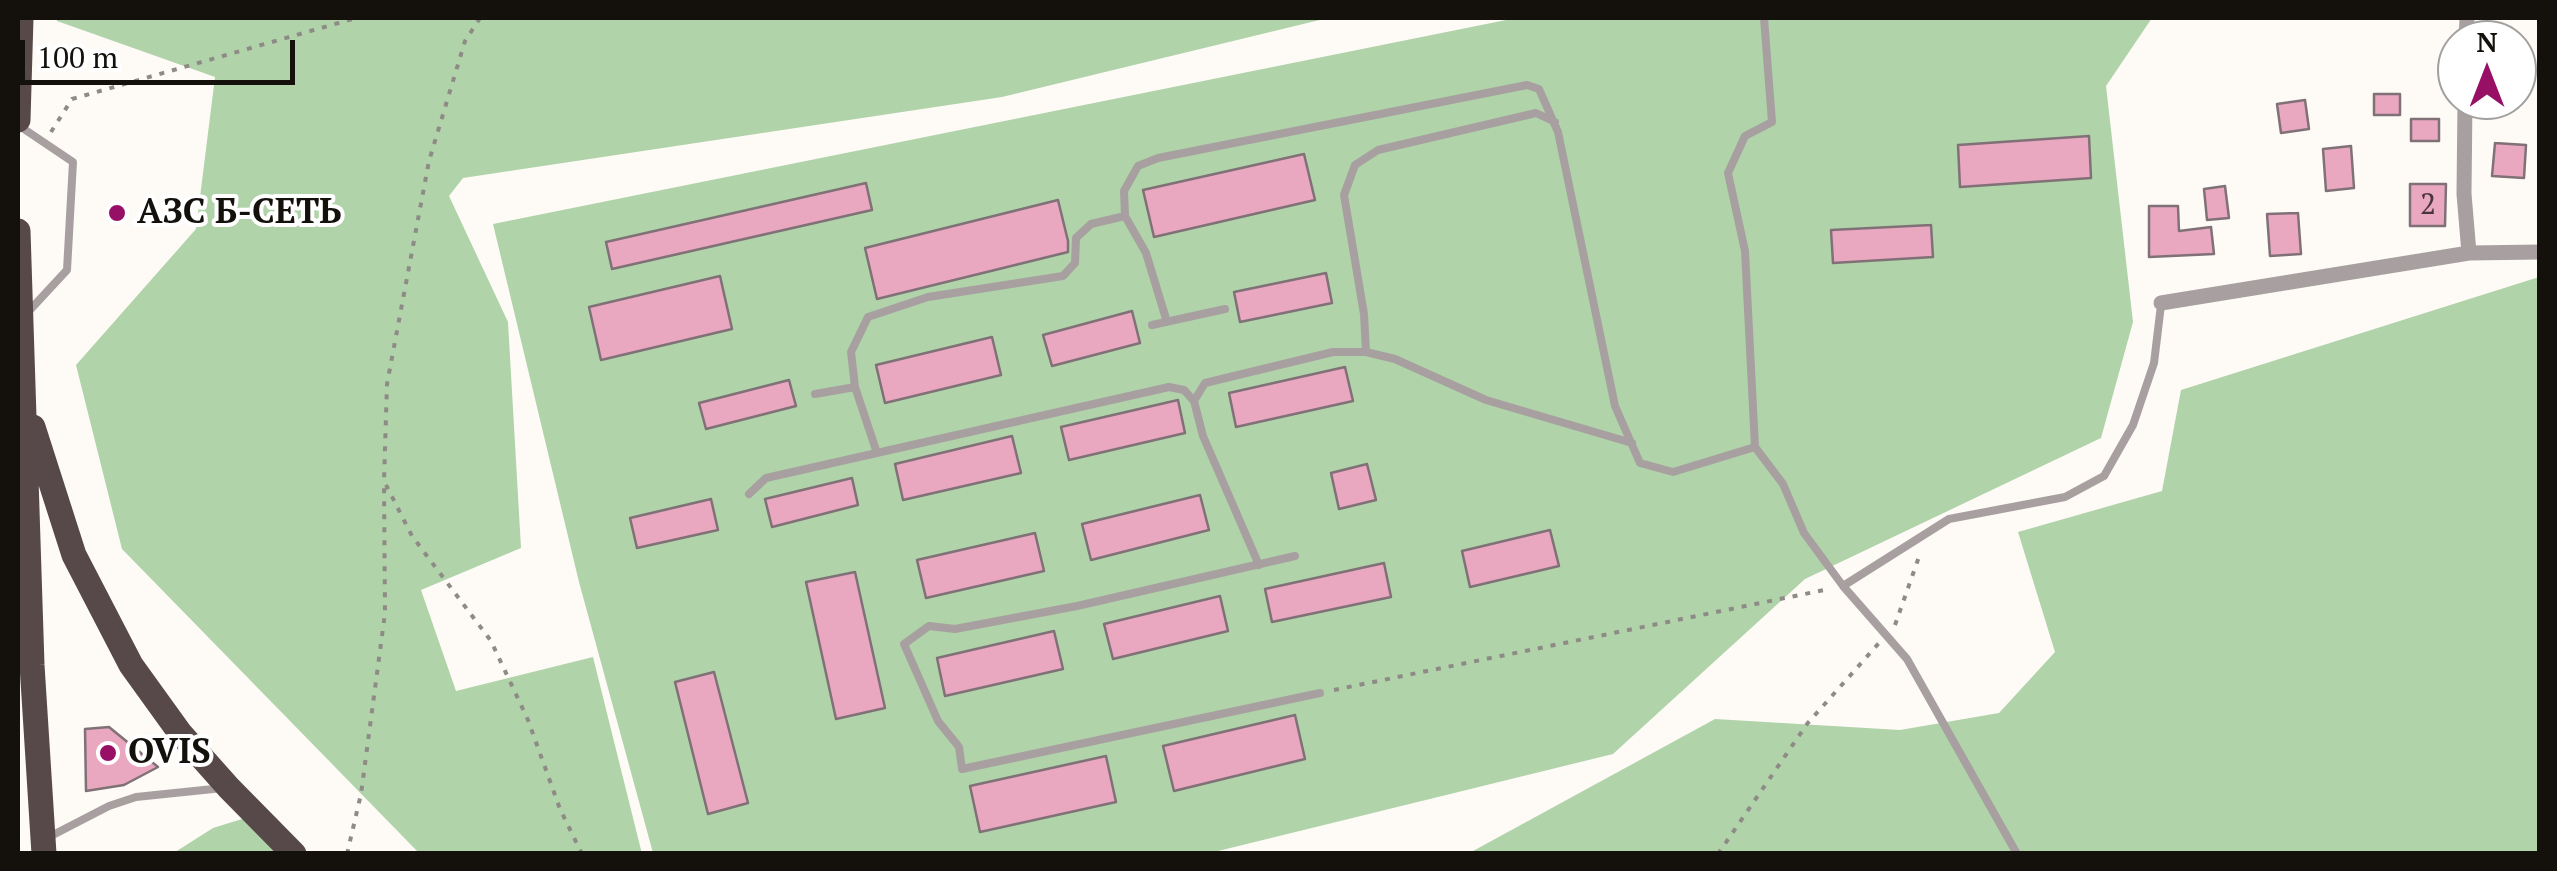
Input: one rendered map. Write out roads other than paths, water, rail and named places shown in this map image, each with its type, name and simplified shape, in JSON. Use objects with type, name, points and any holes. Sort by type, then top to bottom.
[{"type":"highway","points":[[18,122],[21,18]]},
{"type":"highway","points":[[18,231],[28,670],[43,847]]},
{"type":"highway","points":[[19,366],[50,489],[90,591],[151,696],[229,788],[294,854]]},
{"type":"street","points":[[2466,120],[2464,194],[2470,253]]},
{"type":"street","points":[[2161,303],[2470,253],[2540,252]]},
{"type":"lane","points":[[1764,18],[1772,122],[1746,136],[1728,174],[1746,251],[1755,447],[1783,484],[1804,533],[1907,659],[2017,854]]},
{"type":"lane","points":[[1167,322],[1146,254],[1124,216],[1124,191],[1138,166],[1158,158],[1527,85],[1538,89],[1555,122],[1615,406],[1640,463],[1673,472],[1755,447]]},
{"type":"lane","points":[[1366,352],[1364,314],[1344,195],[1355,165],[1378,150],[1536,113],[1555,122]]},
{"type":"lane","points":[[18,122],[73,162],[67,270],[18,322]]},
{"type":"lane","points":[[877,453],[855,387],[851,352],[868,317],[928,297],[1063,276],[1075,263],[1076,238],[1091,224],[1124,216]]},
{"type":"lane","points":[[1844,586],[1949,519],[2066,498],[2104,476],[2132,426],[2154,363],[2161,303]]},
{"type":"lane","points":[[1152,324],[1224,309]]},
{"type":"lane","points":[[1194,400],[1206,383],[1333,352],[1366,352],[1395,358],[1486,400],[1632,443]]},
{"type":"lane","points":[[815,394],[855,387]]},
{"type":"lane","points":[[749,494],[766,478],[1169,388],[1184,390],[1194,400],[1204,436],[1259,565]]},
{"type":"lane","points":[[1295,556],[973,626],[929,626],[904,644],[938,721],[959,747],[962,769],[1320,693]]},
{"type":"lane","points":[[43,847],[109,806],[136,797],[229,788]]},
{"type":"place","name":"АЗС Б-СЕТЬ","points":[[117,213]]},
{"type":"place","name":"OVIS","points":[[108,753]]}]
